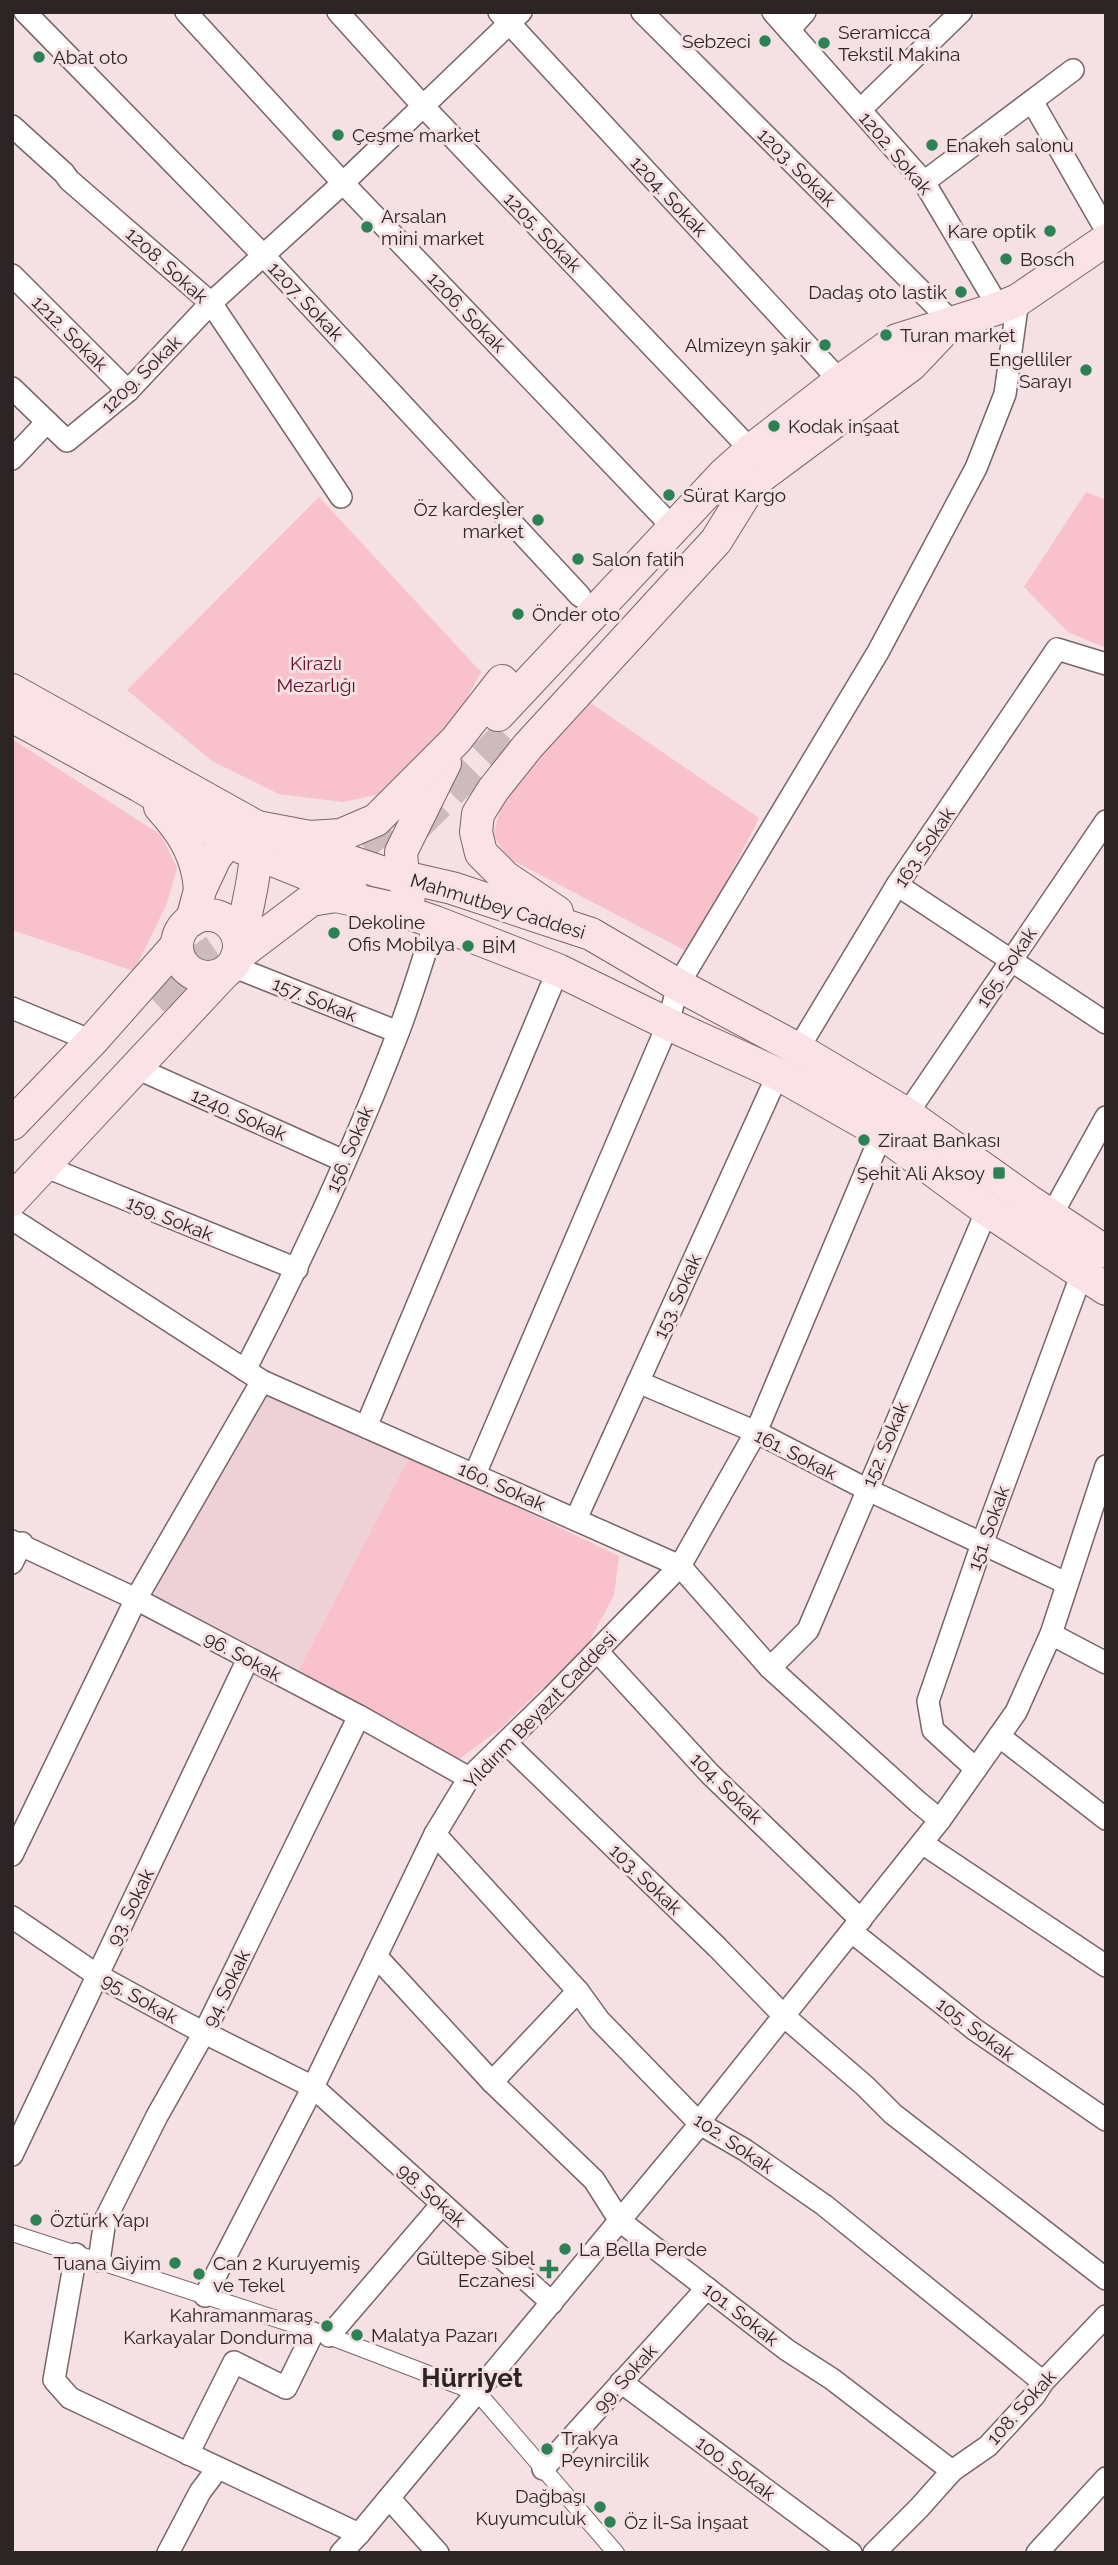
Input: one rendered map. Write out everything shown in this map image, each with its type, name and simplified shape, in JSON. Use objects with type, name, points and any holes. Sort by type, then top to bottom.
[{"type":"main road","points":[[590,934],[505,877],[481,853],[477,832],[478,814],[493,790],[528,746],[716,541],[751,450],[897,340],[1009,304],[1106,240]]},
{"type":"main road","points":[[12,1200],[233,960],[257,841],[341,835],[376,820],[456,740],[489,694],[580,596],[663,517],[738,478],[911,365],[953,322]]},
{"type":"main road","points":[[506,721],[738,478]]},
{"type":"main road","name":"Mahmutbey Caddesi","points":[[12,690],[257,841],[396,909]]},
{"type":"main road","name":"Mahmutbey Caddesi","points":[[12,716],[140,786],[229,840],[306,848],[403,877],[452,888],[590,934],[798,1049],[907,1114],[1106,1252]]},
{"type":"main road","points":[[435,922],[408,894],[403,877],[401,852],[456,740]]},
{"type":"main road","points":[[140,786],[180,828],[199,870],[200,890]]},
{"type":"main road","points":[[229,840],[215,858],[184,932],[182,963],[188,971],[206,977],[233,960],[311,900],[336,896],[396,909],[435,922],[558,970],[778,1074],[882,1133],[987,1210],[1094,1281]]},
{"type":"main road","points":[[12,1124],[92,1041],[184,932],[212,916],[223,919],[237,935],[233,960]]},
{"type":"main road","points":[[12,1148],[161,1007],[12,1184]]},
{"type":"street","points":[[12,27],[23,12]]},
{"type":"street","name":"1207. Sokak","points":[[23,12],[264,256],[580,596]]},
{"type":"street","name":"1206. Sokak","points":[[186,12],[343,183],[663,517]]},
{"type":"street","name":"1205. Sokak","points":[[338,12],[423,106],[751,450]]},
{"type":"street","name":"1203. Sokak","points":[[642,12],[953,322]]},
{"type":"street","name":"1202. Sokak","points":[[773,12],[924,182],[1009,304]]},
{"type":"street","points":[[789,30],[805,12]]},
{"type":"street","points":[[860,110],[961,12]]},
{"type":"street","points":[[264,256],[423,106],[510,16]]},
{"type":"street","name":"1204. Sokak","points":[[510,16],[840,381]]},
{"type":"street","points":[[924,182],[1073,70]]},
{"type":"street","points":[[1032,101],[1106,230]]},
{"type":"street","name":"1208. Sokak","points":[[12,127],[211,303],[341,497]]},
{"type":"street","name":"1209. Sokak","points":[[47,422],[66,441],[128,391],[211,303],[264,256]]},
{"type":"street","name":"1212. Sokak","points":[[12,275],[128,391]]},
{"type":"street","points":[[475,1474],[668,1024],[678,985],[878,652],[976,468],[1005,394],[1009,304]]},
{"type":"street","points":[[12,388],[47,422],[12,459]]},
{"type":"street","name":"163. Sokak","points":[[798,1049],[897,885],[1057,649],[1106,664]]},
{"type":"street","name":"165. Sokak","points":[[907,1114],[1106,821]]},
{"type":"street","points":[[897,885],[1106,1023]]},
{"type":"street","name":"156. Sokak","points":[[12,1855],[136,1599],[253,1375],[398,1032],[435,922]]},
{"type":"street","name":"157. Sokak","points":[[233,960],[398,1032]]},
{"type":"street","points":[[366,1427],[558,970]]},
{"type":"street","points":[[12,1008],[92,1041]]},
{"type":"street","name":"1240. Sokak","points":[[134,1067],[344,1161]]},
{"type":"street","name":"153. Sokak","points":[[576,1519],[778,1074]]},
{"type":"street","points":[[1051,1216],[1106,1117]]},
{"type":"street","name":"Yıldırım Beyazıt Caddesi","points":[[205,2296],[313,2087],[435,1833],[469,1778],[680,1566],[756,1432],[882,1133]]},
{"type":"street","name":"159. Sokak","points":[[44,1166],[297,1269]]},
{"type":"street","name":"152. Sokak","points":[[771,1668],[808,1630],[987,1210]]},
{"type":"street","name":"160. Sokak","points":[[12,1219],[253,1375],[680,1566],[771,1668],[940,1820]]},
{"type":"street","name":"151. Sokak","points":[[976,1769],[933,1730],[928,1701],[982,1544],[1094,1281]]},
{"type":"street","name":"161. Sokak","points":[[638,1382],[756,1432],[866,1489],[1066,1583]]},
{"type":"street","points":[[341,2553],[478,2393],[700,2124],[940,1820],[976,1769],[1016,1712],[1051,1634],[1106,1466]]},
{"type":"street","points":[[12,1563],[17,1542]]},
{"type":"street","name":"96. Sokak","points":[[17,1542],[136,1599],[359,1716],[469,1778]]},
{"type":"street","points":[[1051,1634],[1106,1663]]},
{"type":"street","name":"104. Sokak","points":[[597,1651],[710,1774],[857,1926]]},
{"type":"street","name":"93. Sokak","points":[[12,2155],[248,1659]]},
{"type":"street","name":"94. Sokak","points":[[99,2261],[105,2220],[157,2116],[205,2031],[359,1716]]},
{"type":"street","points":[[999,1736],[1106,1819]]},
{"type":"street","name":"103. Sokak","points":[[506,1743],[717,1947],[785,2017],[865,2086],[893,2114],[1106,2279]]},
{"type":"street","name":"102. Sokak","points":[[435,1833],[578,1991],[599,2020],[700,2124],[745,2150],[824,2205],[1042,2382]]},
{"type":"street","points":[[922,1843],[1106,1966]]},
{"type":"street","name":"95. Sokak","points":[[12,1917],[97,1975],[313,2087]]},
{"type":"street","name":"105. Sokak","points":[[857,1926],[974,2029],[1106,2120]]},
{"type":"street","name":"101. Sokak","points":[[376,1956],[492,2082],[594,2180],[620,2221],[787,2350],[832,2379],[951,2471]]},
{"type":"street","points":[[492,2082],[578,1991]]},
{"type":"street","name":"98. Sokak","points":[[313,2087],[552,2303]]},
{"type":"street","points":[[188,2454],[234,2362],[286,2388],[321,2334],[442,2204]]},
{"type":"street","points":[[12,2233],[321,2334],[478,2393],[616,2553]]},
{"type":"street","points":[[76,2254],[54,2380],[69,2399],[359,2534]]},
{"type":"street","name":"99. Sokak","points":[[543,2469],[707,2288]]},
{"type":"street","name":"108. Sokak","points":[[874,2553],[951,2471],[988,2446],[1034,2396],[1042,2382],[1106,2316]]},
{"type":"street","name":"100. Sokak","points":[[621,2382],[851,2553]]},
{"type":"street","points":[[168,2553],[200,2492],[218,2468]]},
{"type":"street","points":[[1037,2553],[1106,2478]]},
{"type":"street","points":[[389,2498],[439,2553]]},
{"type":"shaded area","points":[[263,1386],[410,1456],[297,1673],[145,1596]]},
{"type":"green space","points":[[1086,492],[1106,500],[1106,648],[1068,632],[1024,587]]},
{"type":"green space","name":"Kirazlı Mezarlığı","points":[[319,497],[481,672],[446,737],[390,792],[343,802],[279,794],[212,761],[127,690]]},
{"type":"green space","points":[[583,698],[759,818],[690,953],[508,858],[493,835],[501,807]]},
{"type":"green space","points":[[12,739],[161,835],[177,868],[167,903],[134,971],[12,930]]},
{"type":"green space","points":[[410,1456],[619,1556],[614,1595],[588,1644],[500,1729],[455,1762],[297,1673]]},
{"type":"tunnel","points":[[416,826],[514,727]]},
{"type":"tunnel","points":[[324,874],[399,816]]},
{"type":"tunnel","points":[[153,1000],[186,970],[259,920]]},
{"type":"place","name":"Sebzeci","points":[[765,41]]},
{"type":"place","name":"Seramicca Tekstil Makina","points":[[824,43]]},
{"type":"place","name":"Abat oto","points":[[39,57]]},
{"type":"place","name":"Çeşme market","points":[[338,135]]},
{"type":"place","name":"Enakeh salonu","points":[[932,145]]},
{"type":"place","name":"Arsalan mini market","points":[[367,227]]},
{"type":"place","name":"Kare optik","points":[[1050,231]]},
{"type":"place","name":"Bosch","points":[[1006,259]]},
{"type":"place","name":"Dadaş oto lastik","points":[[961,292]]},
{"type":"place","name":"Turan market","points":[[886,335]]},
{"type":"place","name":"Almizeyn şakir","points":[[825,345]]},
{"type":"place","name":"Engelliler Sarayı","points":[[1086,370]]},
{"type":"place","name":"Kodak inşaat","points":[[774,426]]},
{"type":"place","name":"Sürat Kargo","points":[[669,495]]},
{"type":"place","name":"Öz kardeşler market","points":[[538,520]]},
{"type":"place","name":"Salon fatih","points":[[578,559]]},
{"type":"place","name":"Önder oto","points":[[518,614]]},
{"type":"place","name":"Dekoline Ofis Mobilya","points":[[334,933]]},
{"type":"place","name":"BİM","points":[[468,946]]},
{"type":"place","name":"Ziraat Bankası","points":[[864,1140]]},
{"type":"place","name":"Şehit Ali Aksoy","points":[[999,1173]]},
{"type":"place","name":"Öztürk Yapı","points":[[36,2220]]},
{"type":"place","name":"La Bella Perde","points":[[565,2249]]},
{"type":"place","name":"Tuana Giyim","points":[[175,2263]]},
{"type":"place","name":"Gültepe Sibel Eczanesi","points":[[549,2269]]},
{"type":"place","name":"Can 2 Kuruyemiş ve Tekel","points":[[199,2274]]},
{"type":"place","name":"Kahramanmaraş Karkayalar Dondurma","points":[[327,2326]]},
{"type":"place","name":"Malatya Pazarı","points":[[357,2335]]},
{"type":"place","name":"Trakya Peynircilik","points":[[547,2449]]},
{"type":"place","name":"Dağbaşı Kuyumculuk","points":[[600,2507]]},
{"type":"place","name":"Öz İl-Sa İnşaat","points":[[610,2522]]},
{"type":"district","name":"Hürriyet","points":[[472,2378]]}]
